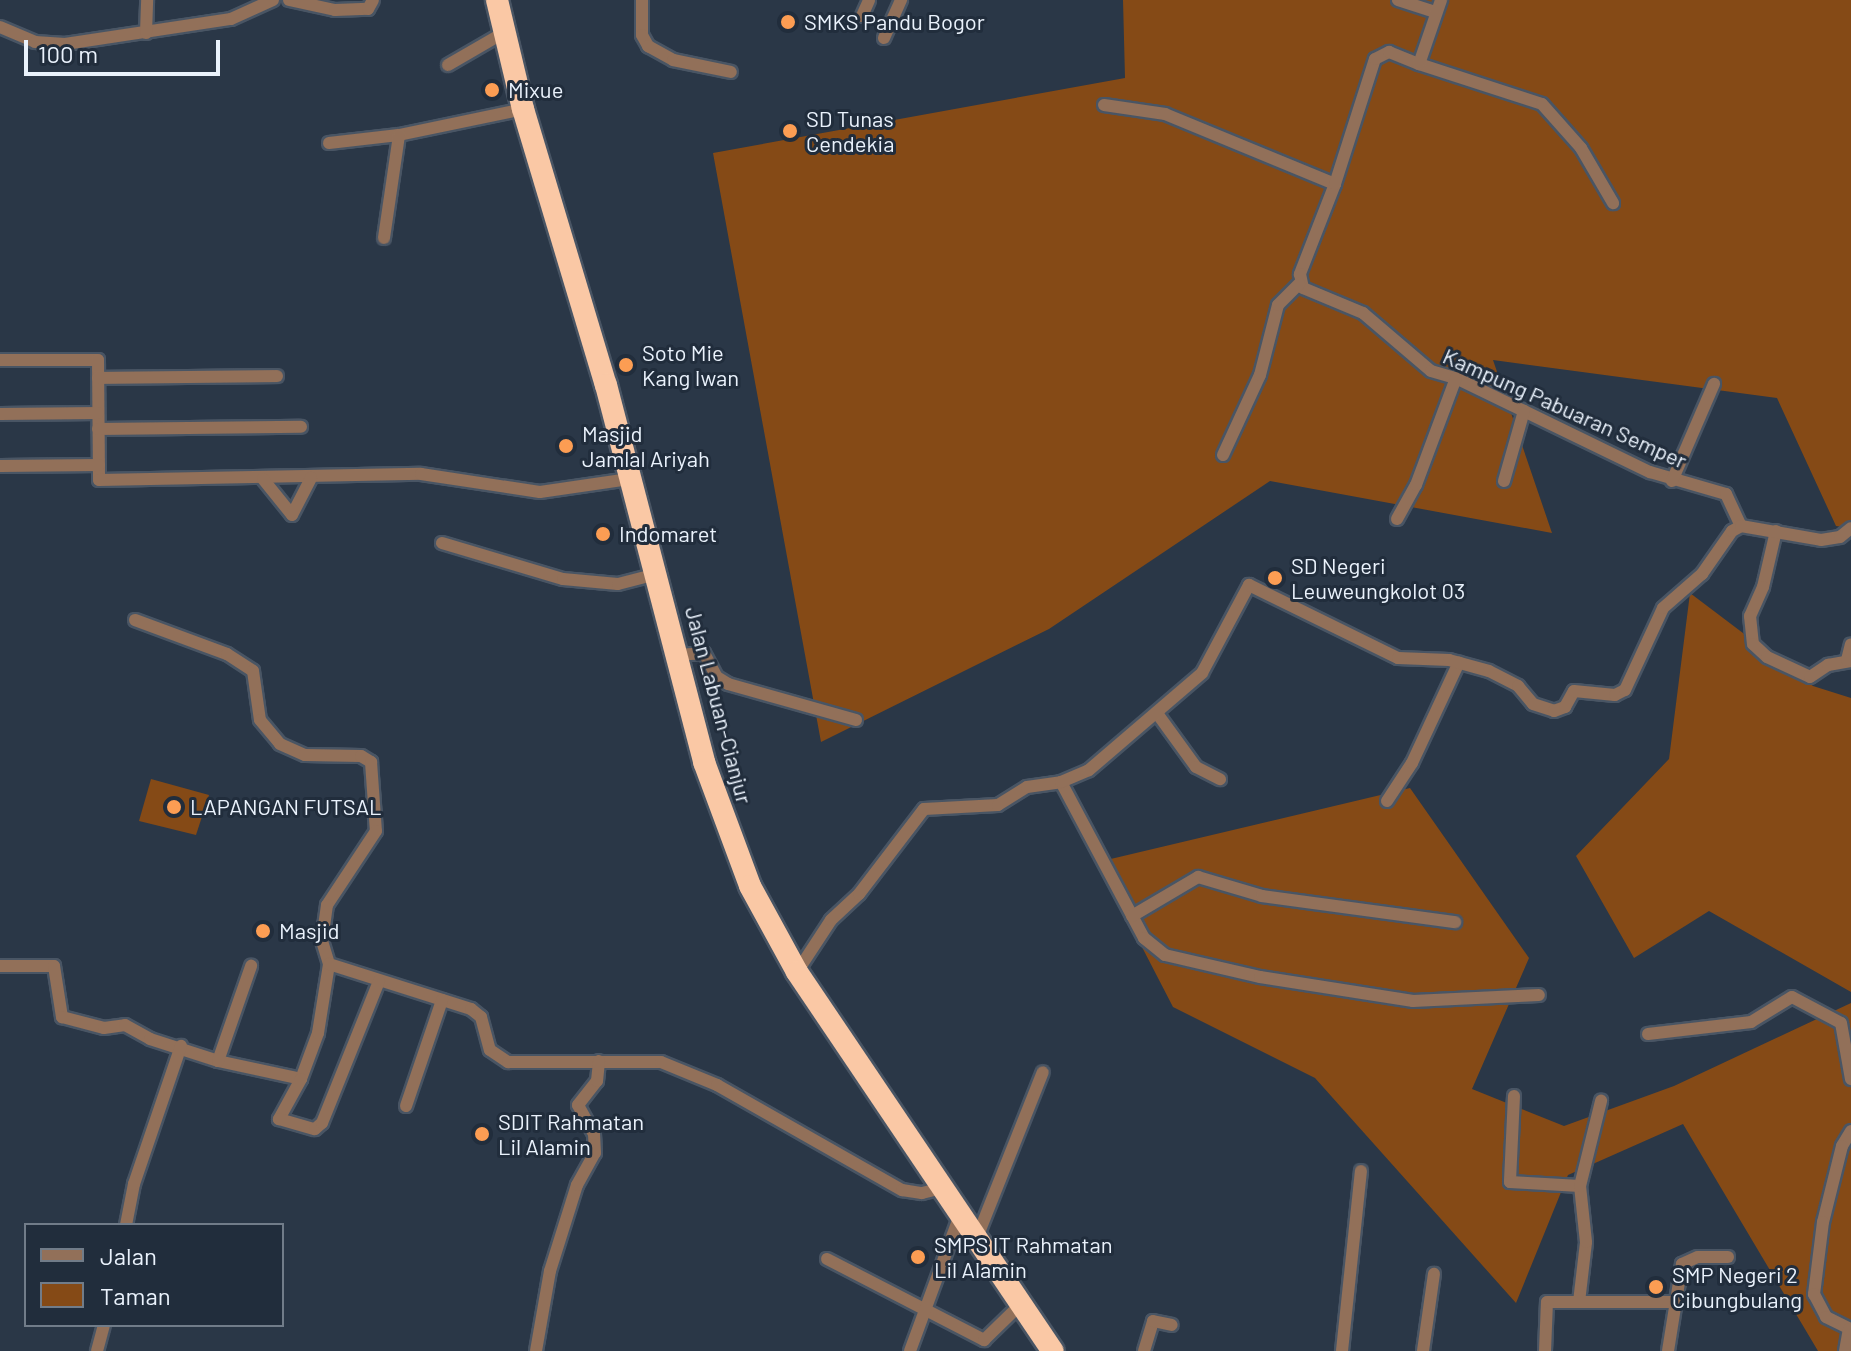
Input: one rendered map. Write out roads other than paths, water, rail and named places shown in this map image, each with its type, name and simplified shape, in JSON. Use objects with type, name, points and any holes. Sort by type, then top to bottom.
[{"type":"highway","name":"Jalan Labuan-Cianjur","points":[[497,0],[523,109],[657,574],[726,827],[750,886],[797,972],[946,1187],[1053,1351]]},
{"type":"street","points":[[146,33],[147,0]]},
{"type":"street","points":[[0,27],[11,35],[50,43],[146,33],[231,19],[273,0]]},
{"type":"street","points":[[289,0],[335,10],[368,9],[373,0]]},
{"type":"street","points":[[642,0],[642,35],[648,46],[673,60],[731,72]]},
{"type":"street","points":[[862,16],[869,0]]},
{"type":"street","points":[[884,38],[901,0]]},
{"type":"street","points":[[1398,0],[1438,6],[1419,64]]},
{"type":"street","points":[[448,65],[505,32]]},
{"type":"street","points":[[1223,455],[1260,375],[1278,305],[1299,284],[1375,59],[1389,52],[1542,104],[1581,148],[1613,203]]},
{"type":"street","points":[[1104,105],[1165,114],[1335,184]]},
{"type":"street","points":[[329,143],[399,135],[523,109]]},
{"type":"street","points":[[384,238],[399,135]]},
{"type":"street","name":"Kampung Pabuaran Semper","points":[[1299,284],[1363,313],[1431,371],[1456,378],[1672,481],[1726,494],[1741,526]]},
{"type":"street","points":[[0,360],[98,360],[99,480],[421,474],[540,492],[629,479]]},
{"type":"street","points":[[98,378],[277,376]]},
{"type":"street","points":[[1397,519],[1416,485],[1456,378]]},
{"type":"street","points":[[1672,481],[1714,384]]},
{"type":"street","points":[[1504,481],[1524,411]]},
{"type":"street","points":[[0,414],[98,413]]},
{"type":"street","points":[[98,429],[301,427]]},
{"type":"street","points":[[0,466],[99,465]]},
{"type":"street","points":[[263,479],[292,515],[311,478]]},
{"type":"street","points":[[797,972],[831,920],[859,894],[924,809],[998,805],[1027,787],[1061,782],[1089,770],[1159,716],[1202,673],[1249,585],[1398,658],[1459,662],[1507,679],[1533,704],[1554,711],[1565,707],[1578,689],[1620,694],[1663,608],[1702,574],[1741,526],[1821,540],[1840,537],[1851,528]]},
{"type":"street","points":[[1776,531],[1763,587],[1750,616],[1753,644],[1759,653],[1810,677],[1849,660],[1851,644]]},
{"type":"street","points":[[442,543],[563,579],[618,584],[657,574]]},
{"type":"street","points":[[135,620],[227,654],[253,671],[260,720],[280,744],[305,755],[361,756],[371,762],[376,831],[367,852],[327,905],[322,941],[329,964],[318,1033],[301,1079],[279,1119],[315,1129],[322,1123],[379,981]]},
{"type":"street","points":[[677,655],[704,653],[717,677],[728,684],[856,720]]},
{"type":"street","points":[[1387,801],[1412,763],[1459,662]]},
{"type":"street","points":[[1159,716],[1196,767],[1220,779]]},
{"type":"street","points":[[1061,782],[1146,940],[1165,955],[1260,977],[1413,1001],[1539,995]]},
{"type":"street","points":[[1132,916],[1198,877],[1262,896],[1455,922]]},
{"type":"street","points":[[329,964],[442,1000],[481,1017],[490,1050],[500,1059],[550,1064],[643,1058],[676,1067],[902,1190],[922,1193],[946,1187]]},
{"type":"street","points":[[0,966],[54,966],[62,1017],[104,1028],[125,1025],[150,1039],[181,1046],[218,1061],[301,1079]]},
{"type":"street","points":[[218,1061],[251,966]]},
{"type":"street","points":[[1648,1034],[1751,1022],[1792,997],[1804,1000],[1846,1027],[1851,1079]]},
{"type":"street","points":[[406,1106],[442,1000]]},
{"type":"street","points":[[126,1223],[134,1184],[181,1046]]},
{"type":"street","points":[[536,1351],[550,1271],[577,1185],[595,1153],[594,1134],[578,1105],[597,1081],[599,1061]]},
{"type":"street","points":[[978,1235],[1043,1072]]},
{"type":"street","points":[[1514,1096],[1510,1182],[1580,1186]]},
{"type":"street","points":[[1579,1302],[1586,1242],[1580,1186],[1601,1101]]},
{"type":"street","points":[[1845,1351],[1850,1329],[1826,1317],[1814,1294],[1823,1222],[1842,1146],[1851,1131]]},
{"type":"street","points":[[1342,1351],[1361,1171]]},
{"type":"street","points":[[910,1351],[961,1212]]},
{"type":"street","points":[[1668,1351],[1673,1302],[1682,1264],[1698,1257],[1728,1257]]},
{"type":"street","points":[[827,1259],[925,1313],[986,1340],[1022,1303]]},
{"type":"street","points":[[1423,1351],[1434,1274]]},
{"type":"street","points":[[1545,1351],[1547,1302],[1673,1302]]},
{"type":"street","points":[[1144,1351],[1153,1321],[1172,1325]]},
{"type":"street","points":[[97,1351],[103,1327]]},
{"type":"place","name":"SMKS Pandu Bogor","points":[[788,22]]},
{"type":"place","name":"Mixue","points":[[492,90]]},
{"type":"place","name":"SD Tunas Cendekia","points":[[790,131]]},
{"type":"place","name":"Soto Mie Kang Iwan","points":[[626,365]]},
{"type":"place","name":"Masjid Jamlal Ariyah","points":[[566,446]]},
{"type":"place","name":"Indomaret","points":[[603,534]]},
{"type":"place","name":"SD Negeri Leuweungkolot 03","points":[[1275,578]]},
{"type":"place","name":"LAPANGAN FUTSAL","points":[[174,807]]},
{"type":"place","name":"Masjid","points":[[263,931]]},
{"type":"place","name":"SDIT Rahmatan Lil Alamin","points":[[482,1134]]},
{"type":"place","name":"SMPS IT Rahmatan Lil Alamin","points":[[918,1257]]},
{"type":"place","name":"SMP Negeri 2 Cibungbulang","points":[[1656,1287]]}]
